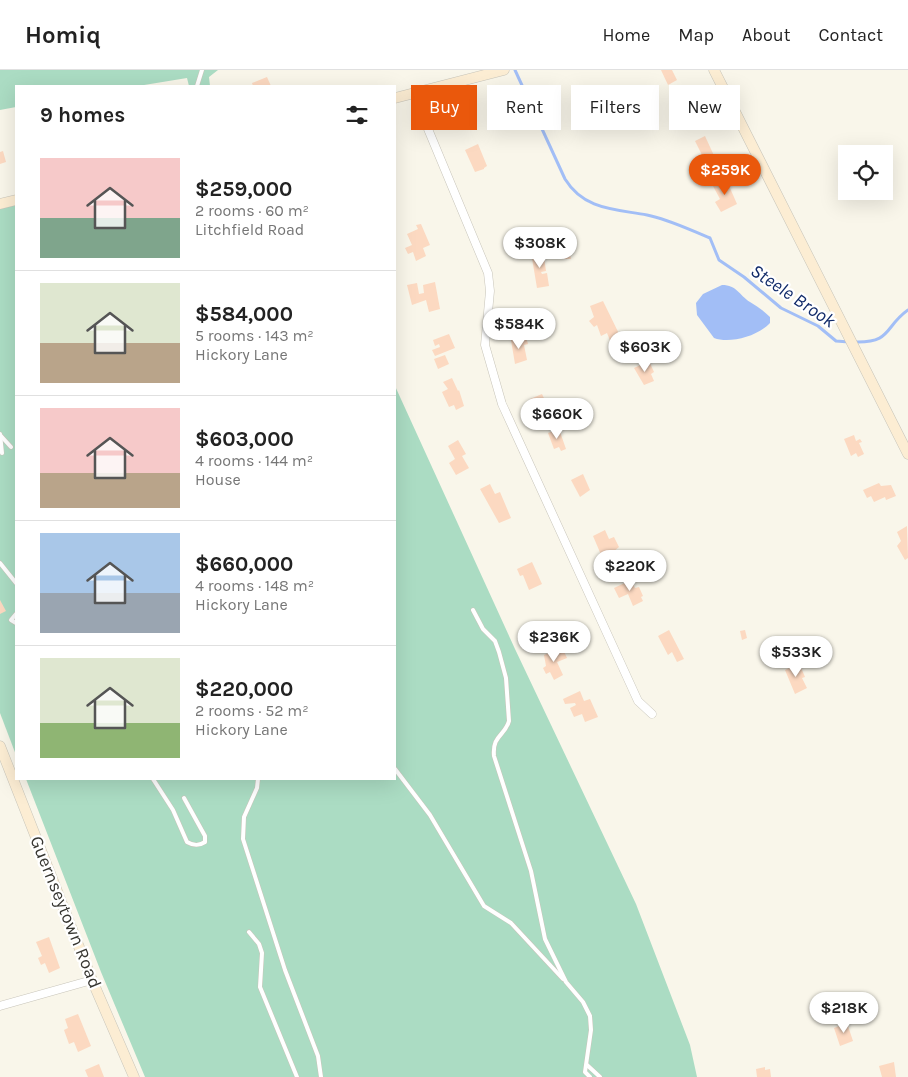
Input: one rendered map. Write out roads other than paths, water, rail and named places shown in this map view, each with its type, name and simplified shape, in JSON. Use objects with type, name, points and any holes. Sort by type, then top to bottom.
[{"type":"street","points":[[445,85],[504,70]]},
{"type":"street","points":[[714,70],[908,454]]},
{"type":"street","points":[[396,98],[411,94]]},
{"type":"street","points":[[428,130],[488,273],[490,292],[485,345],[502,404],[638,701],[652,714]]},
{"type":"street","points":[[0,204],[15,200]]},
{"type":"street","name":"Guernseytown Road","points":[[0,746],[92,980],[134,1077]]},
{"type":"street","points":[[0,1006],[92,980]]},
{"type":"lane","points":[[197,85],[202,70]]},
{"type":"lane","points":[[0,434],[11,448]]},
{"type":"lane","points":[[0,434],[2,454]]},
{"type":"lane","points":[[0,563],[15,582]]},
{"type":"lane","points":[[473,610],[483,629],[495,641],[503,664],[509,725],[496,737],[494,756],[531,871],[545,939],[566,982]]},
{"type":"lane","points":[[396,770],[430,815],[484,906],[511,923],[583,1002],[590,1016],[592,1030],[586,1057],[588,1065],[600,1077]]},
{"type":"lane","points":[[154,780],[173,810],[185,838],[191,844],[202,844],[205,842],[206,836],[184,798]]},
{"type":"lane","points":[[258,780],[257,788],[244,817],[242,839],[282,960],[318,1056],[321,1077]]},
{"type":"lane","points":[[249,932],[259,944],[262,953],[260,987],[297,1077]]},
{"type":"lane","points":[[588,1065],[585,1072],[590,1077]]},
{"type":"water","points":[[722,285],[735,289],[763,311],[770,317],[770,323],[765,328],[744,338],[721,340],[714,338],[697,315],[696,303],[703,294]]},
{"type":"waterway","name":"Steele Brook","points":[[515,70],[565,179],[581,197],[612,209],[663,219],[710,238],[719,260],[744,277],[781,308],[818,326],[836,341],[849,342]]},
{"type":"waterway","name":"Steele Brook","points":[[855,342],[867,342],[882,337],[900,316],[908,310]]}]
